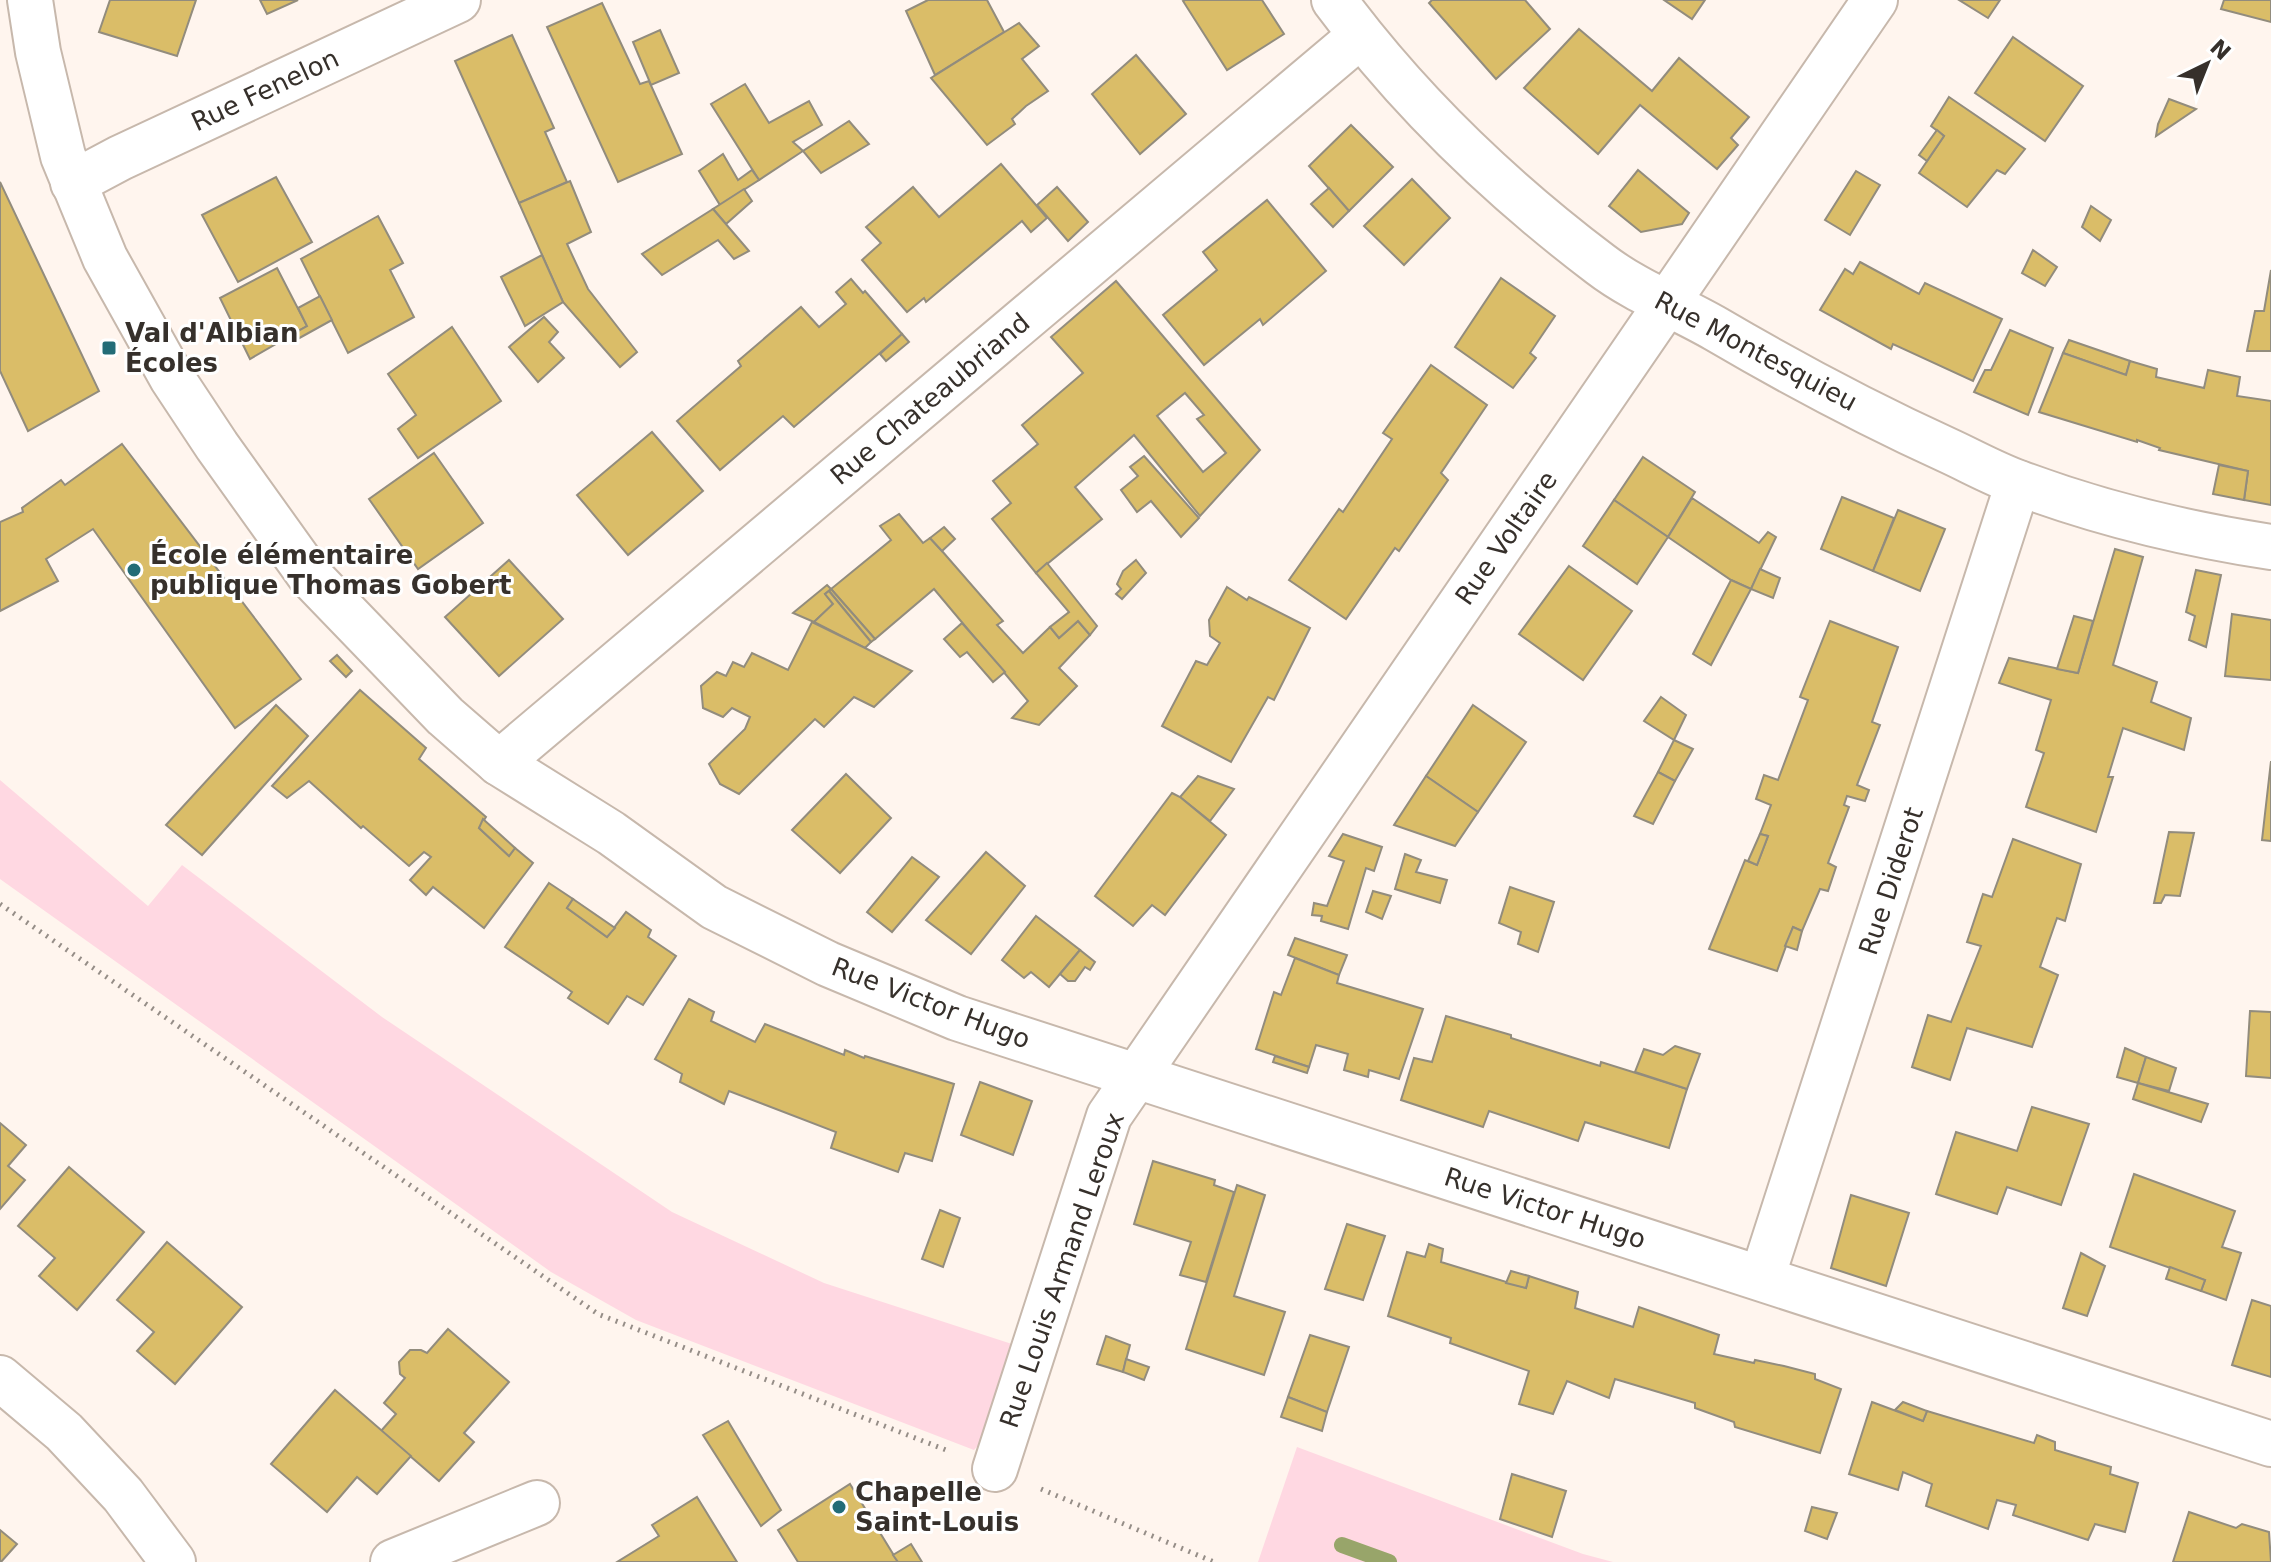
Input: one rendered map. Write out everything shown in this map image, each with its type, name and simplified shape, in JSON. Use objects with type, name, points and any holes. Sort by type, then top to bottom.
[{"type":"street","name":"Rue Victor Hugo","points":[[30,0],[38,52],[63,156],[105,258],[159,356],[217,446],[310,576],[445,716],[499,763],[611,833],[714,907],[828,964],[957,1018],[2271,1444]]},
{"type":"street","name":"Rue Fenelon","points":[[73,183],[120,158],[458,0]]},
{"type":"street","name":"Rue Montesquieu","points":[[1334,0],[1360,36],[1413,97],[1511,190],[1602,266],[1667,304],[1858,407],[2018,483],[2201,535],[2271,547]]},
{"type":"street","name":"Rue Voltaire","points":[[1137,1075],[1875,0]]},
{"type":"street","name":"Rue Chateaubriand","points":[[499,763],[1360,36]]},
{"type":"street","name":"Rue Diderot","points":[[1762,1278],[2018,483]]},
{"type":"street","name":"Rue Louis Armand Leroux","points":[[995,1469],[1109,1116],[1137,1075]]},
{"type":"street","points":[[0,1378],[64,1432],[123,1495],[173,1562]]},
{"type":"street","points":[[393,1562],[537,1503]]},
{"type":"path","points":[[0,904],[598,1314],[995,1469],[1214,1562]]},
{"type":"shaded area","points":[[0,780],[148,906],[182,865],[382,1017],[672,1212],[824,1283],[1015,1345],[985,1438],[974,1450],[636,1320],[551,1272],[0,879]]},
{"type":"shaded area","points":[[1297,1447],[1583,1554],[1613,1562],[1258,1562]]},
{"type":"building","points":[[110,0],[196,0],[177,56],[99,32]]},
{"type":"building","points":[[260,0],[298,0],[267,14]]},
{"type":"building","points":[[928,0],[987,0],[1004,32],[935,75],[906,11]]},
{"type":"building","points":[[1185,0],[1262,0],[1284,34],[1227,70]]},
{"type":"building","points":[[1432,0],[1525,0],[1550,29],[1496,79],[1429,3]]},
{"type":"building","points":[[1664,0],[1705,0],[1692,19]]},
{"type":"building","points":[[1959,0],[2000,0],[1988,18]]},
{"type":"building","points":[[2224,0],[2271,0],[2271,22],[2221,9]]},
{"type":"building","points":[[602,3],[640,84],[649,81],[682,154],[618,182],[547,27]]},
{"type":"building","points":[[1019,23],[1039,46],[1022,59],[1048,91],[1026,106],[1012,119],[1015,124],[987,145],[931,78]]},
{"type":"building","points":[[1579,29],[1652,91],[1679,58],[1749,117],[1731,138],[1738,145],[1717,169],[1640,105],[1598,154],[1524,88]]},
{"type":"building","points":[[660,30],[679,73],[651,85],[633,42]]},
{"type":"building","points":[[512,35],[554,128],[545,132],[567,182],[519,203],[455,61]]},
{"type":"building","points":[[2013,37],[2083,86],[2045,141],[1975,93]]},
{"type":"building","points":[[1136,55],[1186,114],[1140,154],[1092,94]]},
{"type":"building","points":[[745,84],[769,123],[809,101],[822,125],[793,142],[803,151],[759,180],[711,104]]},
{"type":"building","points":[[1949,97],[2025,149],[2005,174],[1997,170],[1967,207],[1919,173],[1944,136],[1931,126]]},
{"type":"building","points":[[2169,99],[2196,109],[2156,136],[2158,124]]},
{"type":"building","points":[[849,121],[869,144],[821,173],[803,151]]},
{"type":"building","points":[[1351,125],[1393,167],[1349,211],[1309,166]]},
{"type":"building","points":[[1937,130],[1944,136],[1927,161],[1919,155]]},
{"type":"building","points":[[723,154],[738,180],[752,170],[759,180],[720,205],[699,171]]},
{"type":"building","points":[[1001,164],[1047,218],[1031,232],[1022,221],[926,302],[924,298],[907,312],[862,260],[881,243],[866,227],[913,187],[939,217]]},
{"type":"building","points":[[1638,170],[1689,213],[1682,224],[1641,232],[1609,206]]},
{"type":"building","points":[[1856,171],[1880,185],[1850,235],[1825,220]]},
{"type":"building","points":[[276,177],[312,242],[238,282],[202,215]]},
{"type":"building","points":[[1412,179],[1450,218],[1404,265],[1364,226]]},
{"type":"building","points":[[570,181],[591,232],[567,244],[588,289],[637,352],[620,367],[563,302],[519,203]]},
{"type":"building","points":[[0,182],[99,391],[28,431],[0,371]]},
{"type":"building","points":[[1057,187],[1088,222],[1068,241],[1037,205]]},
{"type":"building","points":[[1329,188],[1349,211],[1333,227],[1311,204]]},
{"type":"building","points":[[744,189],[752,201],[726,224],[713,209]]},
{"type":"building","points":[[1267,200],[1326,271],[1263,325],[1260,319],[1204,365],[1163,315],[1217,270],[1203,252]]},
{"type":"building","points":[[2091,206],[2111,220],[2100,241],[2082,227]]},
{"type":"building","points":[[713,209],[749,251],[734,259],[718,240],[662,275],[642,254]]},
{"type":"building","points":[[378,216],[403,263],[390,270],[414,317],[348,353],[301,259]]},
{"type":"building","points":[[2033,250],[2057,267],[2045,286],[2022,273]]},
{"type":"building","points":[[542,255],[563,302],[525,326],[501,277]]},
{"type":"building","points":[[1860,262],[1919,294],[1925,283],[2002,319],[1973,381],[1893,344],[1891,349],[1820,310],[1845,269],[1853,274]]},
{"type":"building","points":[[277,268],[307,326],[250,359],[220,298]]},
{"type":"building","points":[[2271,270],[2271,351],[2247,351],[2255,311],[2264,311]]},
{"type":"building","points":[[1501,278],[1555,316],[1530,353],[1536,358],[1513,388],[1455,347]]},
{"type":"building","points":[[851,279],[902,334],[794,427],[783,416],[720,470],[677,421],[741,366],[738,361],[801,307],[819,327],[846,304],[836,292]]},
{"type":"building","points":[[1116,281],[1260,450],[1200,516],[1134,435],[1075,487],[1102,519],[1036,573],[992,519],[1011,503],[993,481],[1038,444],[1022,425],[1083,373],[1051,337]],"holes":[[[1185,393],[1204,415],[1197,419],[1226,453],[1203,472],[1157,416]]]},
{"type":"building","points":[[320,296],[332,320],[294,341],[291,335],[307,326],[298,308]]},
{"type":"building","points":[[544,317],[558,332],[549,342],[564,358],[538,382],[509,347]]},
{"type":"building","points":[[452,327],[501,401],[418,458],[398,429],[416,415],[388,374]]},
{"type":"building","points":[[2010,330],[2053,348],[2028,415],[1974,392],[1985,370],[1991,370]]},
{"type":"building","points":[[902,334],[909,342],[886,361],[880,354]]},
{"type":"building","points":[[2069,340],[2130,361],[2126,375],[2063,353]]},
{"type":"building","points":[[2063,353],[2126,375],[2130,361],[2157,369],[2156,377],[2204,388],[2208,370],[2240,377],[2237,396],[2271,401],[2271,505],[2244,500],[2248,471],[2159,450],[2137,440],[2039,412]]},
{"type":"building","points":[[1431,365],[1487,405],[1441,473],[1448,480],[1399,551],[1395,548],[1346,619],[1289,580],[1339,509],[1343,512],[1392,439],[1383,433]]},
{"type":"building","points":[[652,432],[703,491],[628,555],[577,495]]},
{"type":"building","points":[[122,444],[301,679],[235,728],[93,529],[46,559],[58,581],[0,611],[0,522],[23,512],[22,508],[61,480],[65,485]]},
{"type":"building","points":[[434,453],[483,523],[418,569],[369,499]]},
{"type":"building","points":[[1144,456],[1199,518],[1181,537],[1151,501],[1137,512],[1121,490],[1138,476],[1130,467]]},
{"type":"building","points":[[1643,457],[1695,492],[1668,537],[1614,500]]},
{"type":"building","points":[[2219,465],[2248,471],[2244,500],[2213,494]]},
{"type":"building","points":[[1842,497],[1894,518],[1873,571],[1821,549]]},
{"type":"building","points":[[1692,498],[1759,543],[1768,532],[1776,537],[1751,589],[1731,580],[1668,537]]},
{"type":"building","points":[[1614,500],[1668,537],[1637,584],[1583,546]]},
{"type":"building","points":[[1898,510],[1945,529],[1920,591],[1873,571]]},
{"type":"building","points":[[899,514],[923,543],[930,538],[942,551],[1003,621],[997,625],[1023,653],[1050,627],[1059,638],[1078,621],[1090,635],[1059,668],[1077,686],[1039,725],[1012,718],[1028,701],[934,589],[875,639],[831,589],[891,540],[880,526]]},
{"type":"building","points":[[944,527],[955,539],[942,551],[930,538]]},
{"type":"building","points":[[2115,549],[2143,557],[2113,665],[2157,682],[2151,702],[2191,718],[2184,750],[2123,728],[2108,777],[2113,777],[2096,832],[2026,807],[2044,753],[2036,750],[2051,700],[1999,683],[2009,658],[2078,673]]},
{"type":"building","points":[[509,560],[563,619],[499,676],[445,617]]},
{"type":"building","points":[[1136,560],[1146,573],[1122,599],[1116,594],[1121,589],[1117,584],[1123,571]]},
{"type":"building","points":[[1047,563],[1097,626],[1090,635],[1078,621],[1059,638],[1050,627],[1069,612],[1036,573]]},
{"type":"building","points":[[1569,566],[1632,611],[1583,680],[1519,634]]},
{"type":"building","points":[[1760,569],[1780,578],[1773,598],[1751,589]]},
{"type":"building","points":[[2196,570],[2221,575],[2206,647],[2189,640],[2195,616],[2186,612]]},
{"type":"building","points":[[1731,580],[1751,589],[1711,665],[1693,654]]},
{"type":"building","points":[[827,585],[831,589],[825,594],[833,604],[814,622],[793,613]]},
{"type":"building","points":[[1227,587],[1247,600],[1249,597],[1310,628],[1274,700],[1268,697],[1231,762],[1162,726],[1196,661],[1207,665],[1220,643],[1210,636],[1209,620]]},
{"type":"building","points":[[831,589],[875,639],[871,642],[829,591]]},
{"type":"building","points":[[829,591],[871,642],[865,648],[814,622],[833,604],[825,594]]},
{"type":"building","points":[[2232,614],[2271,620],[2271,680],[2225,676]]},
{"type":"building","points":[[2074,616],[2093,621],[2078,673],[2057,669]]},
{"type":"building","points":[[1830,621],[1898,647],[1872,722],[1880,725],[1857,785],[1869,790],[1865,801],[1847,796],[1844,805],[1849,807],[1828,863],[1836,867],[1828,891],[1820,889],[1802,931],[1793,927],[1777,971],[1709,949],[1745,860],[1757,865],[1768,836],[1760,834],[1771,805],[1756,799],[1764,775],[1778,780],[1808,700],[1800,697]]},
{"type":"building","points":[[812,622],[912,671],[874,707],[854,697],[824,727],[815,719],[739,794],[720,784],[709,764],[745,729],[750,717],[732,708],[723,717],[703,708],[701,686],[717,672],[726,676],[733,662],[744,667],[752,653],[788,670]]},
{"type":"building","points":[[962,623],[1005,672],[993,682],[967,652],[960,657],[944,639]]},
{"type":"building","points":[[337,655],[352,671],[346,677],[330,661]]},
{"type":"building","points":[[360,690],[426,748],[419,759],[486,817],[479,828],[509,856],[515,848],[533,863],[484,928],[433,887],[426,895],[410,880],[431,857],[424,852],[409,866],[309,781],[287,798],[272,786]]},
{"type":"building","points":[[1661,697],[1686,715],[1674,740],[1644,721]]},
{"type":"building","points":[[276,705],[308,736],[202,855],[166,825]]},
{"type":"building","points":[[1473,705],[1526,742],[1478,812],[1426,776]]},
{"type":"building","points":[[1674,740],[1693,749],[1675,781],[1658,772]]},
{"type":"building","points":[[2271,761],[2271,841],[2262,840]]},
{"type":"building","points":[[1658,772],[1675,781],[1653,824],[1634,816]]},
{"type":"building","points":[[846,774],[891,818],[840,873],[792,830]]},
{"type":"building","points":[[1198,776],[1234,789],[1210,821],[1180,797]]},
{"type":"building","points":[[1426,776],[1478,812],[1455,846],[1394,825]]},
{"type":"building","points":[[1172,793],[1226,835],[1165,915],[1152,905],[1133,926],[1095,896]]},
{"type":"building","points":[[483,819],[515,848],[509,856],[479,828]]},
{"type":"building","points":[[2169,832],[2194,833],[2180,896],[2165,895],[2161,903],[2154,903]]},
{"type":"building","points":[[1343,834],[1382,847],[1374,871],[1366,868],[1348,929],[1321,921],[1322,916],[1312,915],[1314,903],[1327,906],[1344,861],[1329,856]]},
{"type":"building","points":[[1760,834],[1768,836],[1757,865],[1748,861]]},
{"type":"building","points":[[2013,839],[2081,864],[2065,921],[2057,918],[2040,967],[2058,975],[2032,1047],[1967,1028],[1950,1080],[1912,1067],[1928,1015],[1951,1022],[1981,946],[1967,942],[1983,894],[1992,897]]},
{"type":"building","points":[[986,852],[1025,886],[971,954],[926,920]]},
{"type":"building","points":[[1405,854],[1421,860],[1416,872],[1447,880],[1440,903],[1395,889]]},
{"type":"building","points":[[912,857],[939,877],[892,932],[867,912]]},
{"type":"building","points":[[549,883],[573,899],[567,908],[607,937],[626,912],[651,930],[648,937],[676,956],[643,1005],[627,996],[608,1024],[568,998],[572,992],[505,947]]},
{"type":"building","points":[[1510,887],[1554,902],[1538,952],[1518,944],[1521,932],[1499,923]]},
{"type":"building","points":[[1373,891],[1391,896],[1382,919],[1366,912]]},
{"type":"building","points":[[573,899],[615,928],[607,937],[567,908]]},
{"type":"building","points":[[1036,916],[1080,950],[1049,987],[1031,972],[1024,978],[1002,960]]},
{"type":"building","points":[[1793,927],[1802,931],[1797,950],[1785,946]]},
{"type":"building","points":[[1295,938],[1347,955],[1339,975],[1288,955]]},
{"type":"building","points":[[1080,950],[1095,962],[1090,970],[1085,967],[1075,981],[1068,981],[1060,974]]},
{"type":"building","points":[[1295,958],[1339,975],[1337,983],[1423,1009],[1399,1079],[1369,1070],[1368,1077],[1344,1070],[1348,1054],[1316,1045],[1309,1067],[1256,1049],[1274,992],[1281,995]]},
{"type":"building","points":[[689,999],[714,1012],[711,1021],[755,1042],[765,1024],[844,1055],[845,1050],[954,1084],[932,1161],[905,1153],[898,1172],[831,1148],[836,1132],[729,1091],[724,1104],[680,1082],[682,1074],[655,1059]]},
{"type":"building","points":[[2250,1011],[2271,1012],[2271,1078],[2246,1076]]},
{"type":"building","points":[[1446,1016],[1600,1066],[1601,1062],[1687,1089],[1669,1148],[1585,1122],[1578,1141],[1489,1111],[1483,1127],[1401,1100],[1414,1058],[1432,1062]]},
{"type":"building","points":[[1675,1046],[1700,1054],[1687,1089],[1635,1072],[1644,1049],[1663,1055]]},
{"type":"building","points":[[2125,1048],[2146,1057],[2138,1083],[2117,1077]]},
{"type":"building","points":[[1275,1056],[1309,1067],[1307,1073],[1273,1062]]},
{"type":"building","points":[[2146,1057],[2176,1068],[2169,1091],[2138,1083]]},
{"type":"building","points":[[980,1082],[1032,1101],[1013,1155],[961,1135]]},
{"type":"building","points":[[2138,1083],[2208,1104],[2201,1122],[2133,1099]]},
{"type":"building","points":[[2032,1107],[2089,1124],[2061,1205],[2007,1187],[1997,1214],[1936,1194],[1956,1132],[2017,1151]]},
{"type":"building","points":[[0,1123],[26,1145],[8,1166],[25,1180],[0,1209]]},
{"type":"building","points":[[1153,1161],[1215,1180],[1214,1185],[1234,1192],[1206,1282],[1180,1275],[1191,1242],[1134,1224]]},
{"type":"building","points":[[69,1167],[144,1232],[77,1310],[39,1276],[55,1258],[18,1226]]},
{"type":"building","points":[[2134,1174],[2235,1211],[2222,1247],[2241,1253],[2226,1300],[2201,1291],[2205,1280],[2110,1247]]},
{"type":"building","points":[[1237,1185],[1265,1195],[1234,1296],[1285,1312],[1264,1375],[1186,1349]]},
{"type":"building","points":[[1851,1195],[1909,1213],[1886,1286],[1831,1268]]},
{"type":"building","points":[[940,1210],[960,1218],[943,1267],[922,1259]]},
{"type":"building","points":[[1347,1224],[1385,1236],[1363,1300],[1325,1289]]},
{"type":"building","points":[[167,1242],[242,1307],[175,1384],[137,1351],[154,1332],[117,1300]]},
{"type":"building","points":[[1429,1244],[1443,1249],[1441,1262],[1526,1288],[1529,1276],[1578,1292],[1575,1308],[1633,1327],[1639,1307],[1719,1335],[1714,1354],[1815,1374],[1815,1379],[1841,1389],[1820,1453],[1735,1427],[1734,1422],[1695,1408],[1695,1403],[1615,1379],[1609,1398],[1567,1381],[1553,1414],[1519,1404],[1529,1371],[1450,1343],[1451,1338],[1388,1316],[1407,1252],[1425,1257]]},
{"type":"building","points":[[2081,1253],[2105,1266],[2087,1316],[2063,1308]]},
{"type":"building","points":[[2170,1267],[2205,1280],[2201,1291],[2166,1279]]},
{"type":"building","points":[[1511,1271],[1529,1276],[1526,1288],[1506,1283]]},
{"type":"building","points":[[2252,1300],[2271,1306],[2271,1377],[2232,1365]]},
{"type":"building","points":[[448,1329],[509,1382],[464,1433],[474,1442],[439,1481],[381,1431],[396,1414],[384,1403],[405,1378],[400,1374],[399,1362],[410,1350],[427,1353]]},
{"type":"building","points":[[1310,1335],[1349,1347],[1327,1412],[1288,1397]]},
{"type":"building","points":[[1106,1336],[1130,1345],[1123,1372],[1097,1364]]},
{"type":"building","points":[[1126,1359],[1149,1367],[1144,1380],[1123,1372]]},
{"type":"building","points":[[335,1390],[411,1456],[377,1494],[357,1477],[327,1512],[271,1464]]},
{"type":"building","points":[[1288,1397],[1327,1412],[1322,1431],[1281,1417]]},
{"type":"building","points":[[1872,1402],[1923,1421],[1927,1411],[2034,1443],[2037,1435],[2055,1442],[2055,1450],[2111,1467],[2110,1474],[2138,1483],[2125,1532],[2095,1524],[2088,1540],[2013,1515],[2016,1505],[1997,1500],[1988,1529],[1926,1506],[1932,1484],[1903,1472],[1898,1490],[1849,1474]]},
{"type":"building","points":[[1903,1402],[1927,1411],[1923,1421],[1895,1410]]},
{"type":"building","points":[[728,1421],[781,1510],[761,1526],[703,1435]]},
{"type":"building","points":[[1512,1474],[1566,1491],[1552,1537],[1500,1519]]},
{"type":"building","name":"Chapelle Saint-Louis","points":[[850,1484],[898,1562],[798,1562],[778,1530]]},
{"type":"building","points":[[697,1497],[737,1562],[617,1562],[659,1536],[652,1525]]},
{"type":"building","points":[[1812,1507],[1837,1513],[1827,1539],[1805,1531]]},
{"type":"building","points":[[2189,1512],[2236,1528],[2242,1524],[2269,1532],[2271,1562],[2173,1562]]},
{"type":"building","points":[[0,1530],[17,1544],[1,1562],[0,1562]]},
{"type":"building","points":[[911,1544],[922,1562],[898,1562],[893,1555]]},
{"type":"waterway","points":[[1342,1545],[1389,1562]]},
{"type":"place","name":"Val d'Albian Écoles","points":[[109,348]]},
{"type":"place","name":"École élémentaire publique Thomas Gobert","points":[[134,570]]},
{"type":"place","name":"Chapelle Saint-Louis","points":[[839,1507]]}]
